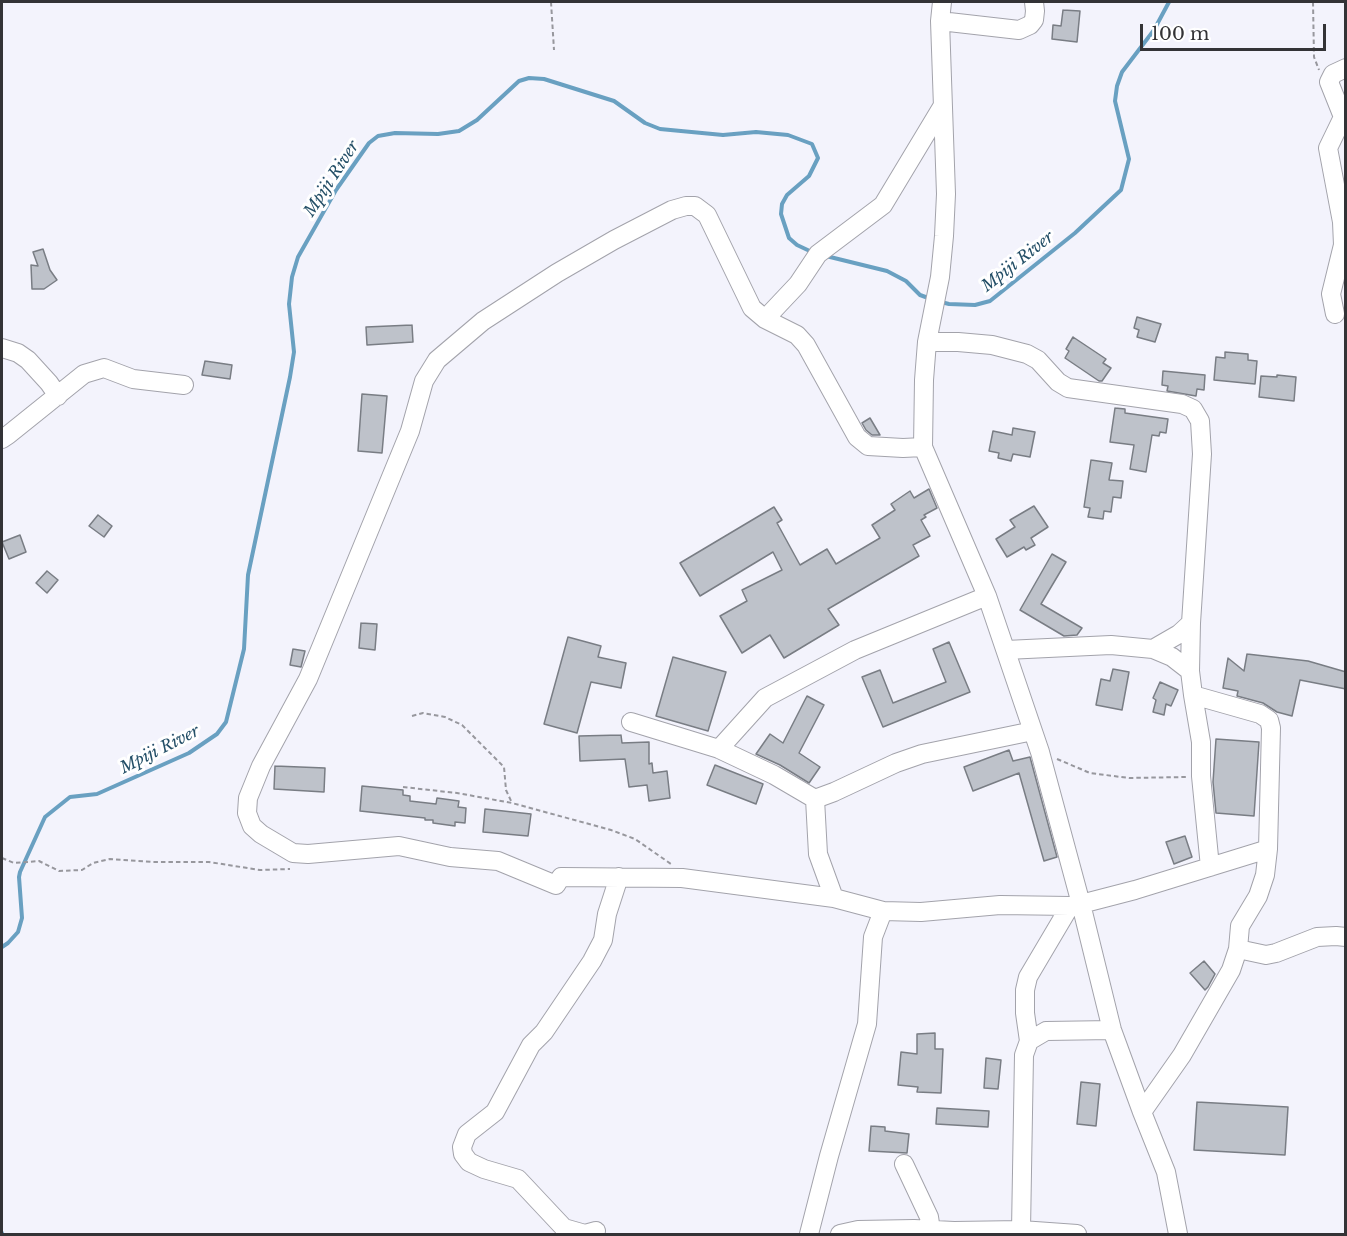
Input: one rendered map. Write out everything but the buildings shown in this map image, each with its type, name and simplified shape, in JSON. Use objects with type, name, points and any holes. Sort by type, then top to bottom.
[{"type":"street","points":[[942,2],[940,21],[944,236],[927,342],[923,447],[987,596],[1040,752],[1076,905],[1112,1030],[1166,1172],[1178,1234]]},
{"type":"street","points":[[940,21],[1019,30],[1030,25],[1034,20],[1034,2]]},
{"type":"street","points":[[1335,314],[1331,294],[1343,245],[1342,222],[1328,148],[1344,122],[1329,82],[1333,74],[1346,68]]},
{"type":"street","points":[[765,319],[798,284],[818,254],[883,205],[942,107]]},
{"type":"street","points":[[923,447],[868,446],[857,437],[806,345],[797,334],[765,319],[752,308],[707,215],[695,206],[672,210],[614,240],[557,273],[483,321],[437,360],[424,381],[410,431],[308,679],[261,766],[248,798],[247,813],[252,826],[292,853],[308,854],[399,846],[450,857],[498,861],[556,885],[561,877],[682,878],[834,898],[883,911],[921,912],[1000,904],[1076,905],[1268,849]]},
{"type":"street","points":[[927,342],[992,345],[1027,354],[1038,360],[1058,382],[1068,388],[1182,404],[1193,409],[1200,421],[1202,454],[1190,671],[1201,742],[1201,776],[1210,867]]},
{"type":"street","points":[[2,348],[18,353],[28,360],[58,396]]},
{"type":"street","points":[[2,439],[84,374],[104,368],[133,379],[184,385]]},
{"type":"street","points":[[718,749],[765,698],[855,650],[987,596]]},
{"type":"street","points":[[1153,649],[1179,634],[1191,623]]},
{"type":"street","points":[[1006,650],[1111,645],[1153,649],[1172,657],[1190,671]]},
{"type":"street","points":[[1142,1112],[1182,1055],[1230,970],[1238,949],[1240,926],[1258,896],[1265,874],[1268,849],[1271,728],[1269,720],[1260,714],[1193,695]]},
{"type":"street","points":[[631,722],[718,749],[774,775],[815,799]]},
{"type":"street","points":[[815,799],[922,754],[1033,731]]},
{"type":"street","points":[[815,799],[818,854],[834,898]]},
{"type":"street","points":[[596,1231],[585,1234],[564,1228],[518,1179],[484,1169],[470,1162],[463,1154],[462,1147],[467,1134],[495,1112],[531,1046],[544,1032],[592,961],[603,940],[607,914],[619,877]]},
{"type":"street","points":[[1021,1230],[1024,1055],[1029,1041],[1025,990],[1028,977],[1076,905]]},
{"type":"street","points":[[809,1234],[867,1024],[873,937],[883,911]]},
{"type":"street","points":[[1238,949],[1266,955],[1276,954],[1317,937],[1346,937]]},
{"type":"street","points":[[1029,1041],[1046,1031],[1112,1030]]},
{"type":"street","points":[[904,1164],[929,1217],[922,1229]]},
{"type":"street","points":[[840,1234],[858,1230],[922,1229],[1021,1230],[1077,1234]]},
{"type":"path","points":[[551,2],[554,50]]},
{"type":"path","points":[[1313,2],[1314,57],[1320,72],[1329,82]]},
{"type":"path","points":[[411,716],[423,714],[445,717],[462,725],[504,767],[507,790],[512,803]]},
{"type":"path","points":[[1040,752],[1090,773],[1129,778],[1201,776]]},
{"type":"path","points":[[403,787],[457,793],[512,803],[611,830],[635,839],[669,862],[682,878]]},
{"type":"path","points":[[2,858],[14,862],[39,861],[59,871],[82,870],[93,863],[110,859],[209,862],[260,870],[291,869]]},
{"type":"waterway","name":"Mpiji River","points":[[941,302],[975,305],[990,301],[1075,233],[1121,190],[1129,159],[1115,101],[1117,86],[1122,72],[1154,30],[1169,2]]},
{"type":"waterway","name":"Mpiji River","points":[[2,947],[18,932],[22,918],[20,872],[45,817],[70,797],[97,794],[189,753],[217,734],[226,722],[244,649],[248,575],[294,352],[289,304],[292,277],[298,257],[336,190],[369,143],[378,136],[395,133],[438,134],[459,131],[477,120],[519,81],[529,78],[544,79],[614,101],[645,123],[660,129],[723,135],[756,132],[788,135],[812,144],[818,158],[809,176],[787,195],[782,204],[781,214],[789,238],[797,245],[814,253]]},
{"type":"waterway","name":"Mpiji River","points":[[826,256],[887,271],[906,281],[920,295],[931,299]]}]
